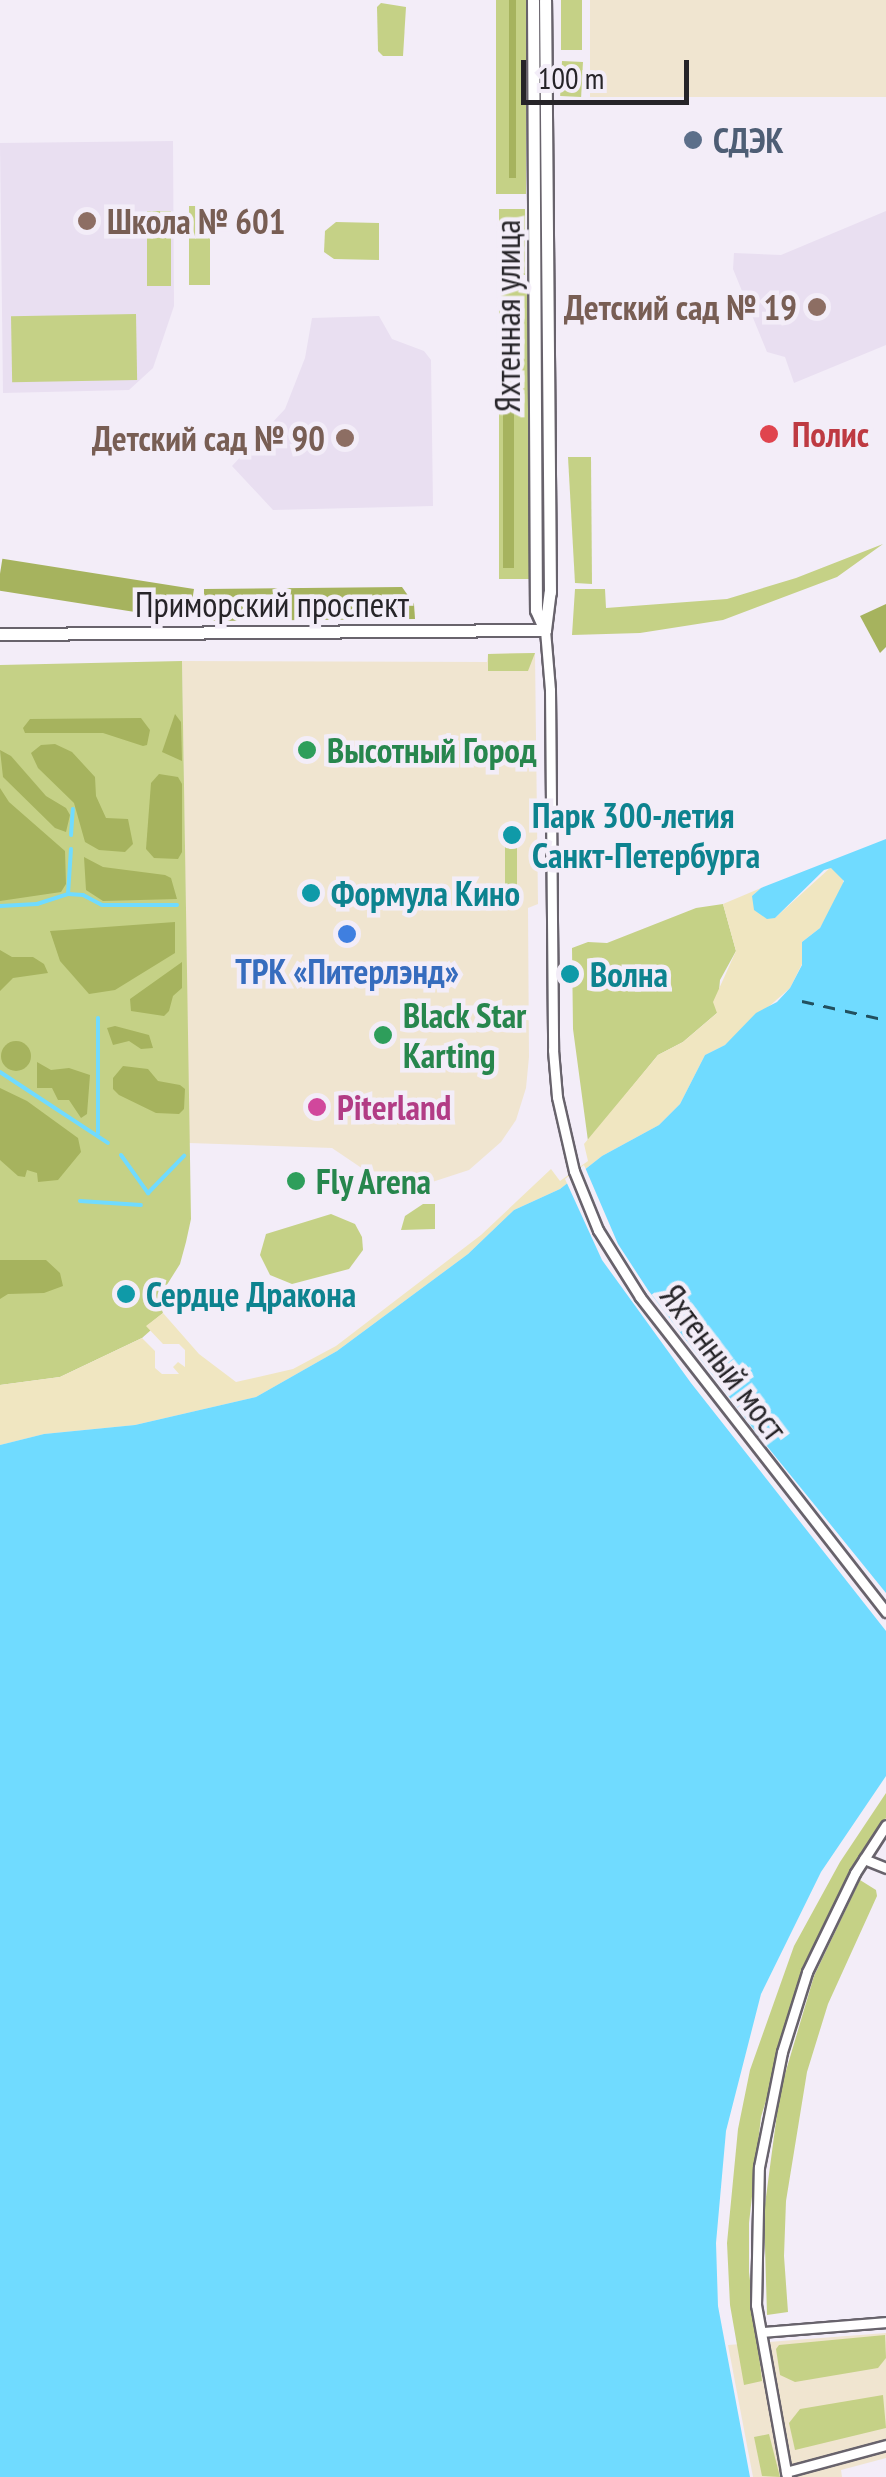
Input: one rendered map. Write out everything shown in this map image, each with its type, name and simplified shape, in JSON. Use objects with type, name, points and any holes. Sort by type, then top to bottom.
[{"type":"street","name":"Яхтенная улица","points":[[533,0],[536,610],[545,630]]},
{"type":"street","name":"Яхтенная улица","points":[[545,0],[550,592],[545,630],[550,690],[553,1050],[562,1120]]},
{"type":"street","name":"Приморский проспект","points":[[0,634],[545,630]]},
{"type":"street","name":"Яхтенный мост","points":[[562,1120],[585,1202],[624,1274],[715,1398],[886,1612]]},
{"type":"street","points":[[886,1824],[807,1972],[782,2052],[765,2127],[754,2260],[786,2475],[886,2445]]},
{"type":"street","points":[[864,1859],[886,1868]]},
{"type":"street","points":[[762,2332],[886,2322]]},
{"type":"shaded area","points":[[590,0],[886,0],[886,97],[590,97]]},
{"type":"shaded area","name":"Школа № 601","points":[[173,141],[174,306],[153,368],[129,390],[3,393],[0,143]]},
{"type":"shaded area","name":"Детский сад № 19","points":[[886,211],[886,345],[794,383],[785,357],[767,352],[733,269],[734,253],[781,255]]},
{"type":"shaded area","name":"Детский сад № 90","points":[[379,316],[392,339],[424,351],[431,360],[433,506],[273,510],[232,466],[285,409],[305,358],[312,318]]},
{"type":"shaded area","points":[[535,653],[538,904],[528,908],[529,1057],[526,1088],[516,1120],[501,1142],[469,1170],[420,1186],[393,1183],[366,1171],[332,1148],[189,1143],[182,661],[487,662],[488,654]]},
{"type":"shaded area","points":[[886,2333],[886,2458],[841,2470],[842,2477],[753,2477],[728,2345]]},
{"type":"green space","points":[[496,0],[526,0],[526,194],[496,194]]},
{"type":"green space","points":[[509,0],[516,0],[516,178],[509,178]]},
{"type":"green space","points":[[561,0],[582,0],[582,50],[561,50]]},
{"type":"green space","points":[[381,3],[406,7],[403,56],[383,56],[378,51],[377,7]]},
{"type":"green space","points":[[562,61],[583,62],[581,97],[560,96]]},
{"type":"green space","points":[[189,206],[210,206],[210,285],[189,285]]},
{"type":"green space","points":[[499,209],[525,209],[525,275],[499,275]]},
{"type":"green space","points":[[147,211],[171,211],[171,286],[147,286]]},
{"type":"green space","points":[[336,222],[379,223],[379,260],[334,259],[324,252],[325,231]]},
{"type":"green space","points":[[499,285],[529,285],[529,579],[499,579]]},
{"type":"green space","points":[[503,304],[514,304],[514,568],[503,568]]},
{"type":"green space","points":[[136,314],[137,380],[12,382],[11,316]]},
{"type":"green space","points":[[568,457],[591,457],[592,584],[575,583]]},
{"type":"green space","points":[[883,544],[837,577],[723,620],[640,633],[572,635],[575,589],[605,589],[606,608],[727,599],[796,578]]},
{"type":"green space","points":[[2,559],[194,589],[189,621],[0,591]]},
{"type":"green space","points":[[402,587],[414,604],[415,619],[210,621],[204,606],[204,589]]},
{"type":"green space","points":[[886,604],[886,647],[880,653],[860,616]]},
{"type":"green space","points":[[535,653],[528,671],[488,671],[488,654]]},
{"type":"green space","points":[[182,661],[191,1219],[186,1242],[180,1264],[158,1299],[163,1313],[147,1326],[151,1330],[142,1338],[60,1377],[0,1385],[0,665]]},
{"type":"green space","points":[[175,714],[181,722],[182,761],[162,752]]},
{"type":"green space","points":[[141,718],[150,730],[147,745],[143,746],[103,733],[25,733],[23,728],[30,719]]},
{"type":"green space","points":[[55,744],[72,752],[95,777],[96,796],[106,818],[128,819],[133,844],[125,852],[99,850],[85,842],[74,803],[38,768],[31,753],[41,745]]},
{"type":"green space","points":[[0,750],[11,756],[46,796],[66,808],[70,815],[66,832],[55,828],[3,777]]},
{"type":"green space","points":[[159,774],[178,777],[182,784],[182,852],[178,859],[154,858],[146,849],[151,783]]},
{"type":"green space","points":[[0,788],[9,802],[65,851],[66,884],[61,892],[0,901]]},
{"type":"green space","points":[[505,825],[517,825],[517,901],[505,901]]},
{"type":"green space","points":[[84,857],[103,867],[165,875],[171,878],[177,899],[103,901],[86,890]]},
{"type":"green space","points":[[723,904],[736,951],[720,980],[717,1013],[683,1042],[658,1055],[588,1141],[573,1029],[572,948],[588,942],[607,943],[696,908]]},
{"type":"green space","points":[[175,922],[175,953],[115,990],[89,994],[60,961],[50,931]]},
{"type":"green space","points":[[0,950],[12,957],[33,957],[44,964],[48,973],[13,978],[0,991]]},
{"type":"green space","points":[[182,962],[182,988],[173,996],[164,1016],[131,1011],[130,999]]},
{"type":"green space","points":[[115,1026],[149,1035],[153,1048],[141,1049],[129,1041],[113,1045],[107,1028]]},
{"type":"green space","points":[[16,1041],[30,1050],[31,1056],[22,1070],[16,1071],[2,1062],[1,1056],[10,1042]]},
{"type":"green space","points":[[37,1062],[51,1070],[69,1068],[90,1075],[87,1114],[81,1118],[69,1100],[58,1100],[52,1088],[37,1088]]},
{"type":"green space","points":[[123,1066],[148,1069],[158,1081],[180,1085],[185,1089],[184,1109],[179,1114],[156,1113],[119,1095],[113,1089],[113,1078]]},
{"type":"green space","points":[[0,1088],[27,1101],[78,1138],[81,1152],[58,1180],[38,1182],[37,1173],[27,1170],[25,1177],[18,1176],[0,1160]]},
{"type":"green space","points":[[423,1204],[435,1204],[435,1229],[401,1230],[405,1216]]},
{"type":"green space","points":[[331,1214],[355,1224],[362,1237],[363,1250],[349,1269],[292,1284],[270,1275],[260,1255],[266,1234]]},
{"type":"green space","points":[[0,1260],[46,1260],[60,1273],[63,1286],[44,1293],[8,1294],[0,1299]]},
{"type":"green space","points":[[886,1793],[886,1818],[853,1871],[805,1972],[761,2117],[749,2223],[749,2272],[762,2381],[744,2385],[730,2305],[727,2243],[738,2129],[750,2070],[794,1946],[840,1862]]},
{"type":"green space","points":[[860,1880],[876,1890],[877,1896],[828,2004],[807,2072],[786,2201],[788,2312],[767,2315],[764,2212],[780,2091],[814,1976]]},
{"type":"green space","points":[[885,2335],[886,2358],[878,2368],[795,2382],[780,2375],[776,2349],[779,2345]]},
{"type":"green space","points":[[883,2395],[886,2428],[795,2450],[789,2423],[800,2409]]},
{"type":"green space","points":[[769,2434],[780,2477],[762,2476],[754,2437]]},
{"type":"sand","points":[[831,867],[843,875],[843,889],[820,928],[802,942],[802,964],[790,988],[725,1045],[705,1055],[680,1104],[659,1125],[602,1156],[560,1189],[514,1210],[468,1254],[337,1351],[256,1397],[135,1425],[44,1434],[0,1445],[0,1385],[60,1377],[142,1338],[155,1351],[155,1368],[162,1374],[179,1374],[173,1367],[178,1362],[185,1367],[185,1350],[179,1344],[163,1344],[146,1326],[163,1313],[199,1354],[236,1382],[293,1369],[336,1346],[481,1235],[551,1169],[560,1181],[588,1161],[584,1144],[658,1055],[683,1042],[717,1013],[713,1002],[736,951],[723,904],[761,888],[752,896],[775,918]]},
{"type":"water","points":[[886,839],[886,1776],[821,1872],[761,1994],[726,2131],[716,2243],[718,2306],[750,2477],[0,2477],[0,1445],[44,1434],[135,1425],[256,1397],[337,1351],[468,1254],[514,1210],[560,1189],[602,1156],[659,1125],[680,1104],[705,1055],[725,1045],[756,1013],[777,1002],[790,988],[802,965],[802,942],[820,928],[844,881],[831,868],[824,870],[775,918],[767,919],[754,910],[752,896],[761,888]]},
{"type":"pier","points":[[584,1165],[618,1244],[648,1290],[758,1435],[886,1593],[886,1631],[691,1383],[602,1260],[565,1179]]},
{"type":"waterway","points":[[71,835],[73,809]]},
{"type":"waterway","points":[[68,894],[71,849]]},
{"type":"waterway","points":[[0,906],[37,904],[68,894],[83,895],[102,905],[177,905]]},
{"type":"waterway","points":[[98,1018],[98,1133]]},
{"type":"waterway","points":[[0,1072],[108,1143]]},
{"type":"waterway","points":[[121,1155],[148,1193],[184,1156]]},
{"type":"waterway","points":[[80,1201],[141,1205]]},
{"type":"ferry route","points":[[802,1001],[886,1020]]},
{"type":"place","name":"СДЭК","points":[[693,140]]},
{"type":"place","name":"Школа № 601","points":[[87,221]]},
{"type":"place","name":"Детский сад № 19","points":[[817,307]]},
{"type":"place","name":"Полис","points":[[769,434]]},
{"type":"place","name":"Детский сад № 90","points":[[345,438]]},
{"type":"place","name":"Высотный Город","points":[[307,750]]},
{"type":"place","name":"Парк 300-летия Санкт-Петербурга","points":[[512,835]]},
{"type":"place","name":"Формула Кино","points":[[311,893]]},
{"type":"place","name":"ТРК «Питерлэнд»","points":[[347,934]]},
{"type":"place","name":"Волна","points":[[570,974]]},
{"type":"place","name":"Black Star Karting","points":[[383,1035]]},
{"type":"place","name":"Piterland","points":[[317,1107]]},
{"type":"place","name":"Fly Arena","points":[[296,1181]]},
{"type":"place","name":"Сердце Дракона","points":[[126,1294]]}]
